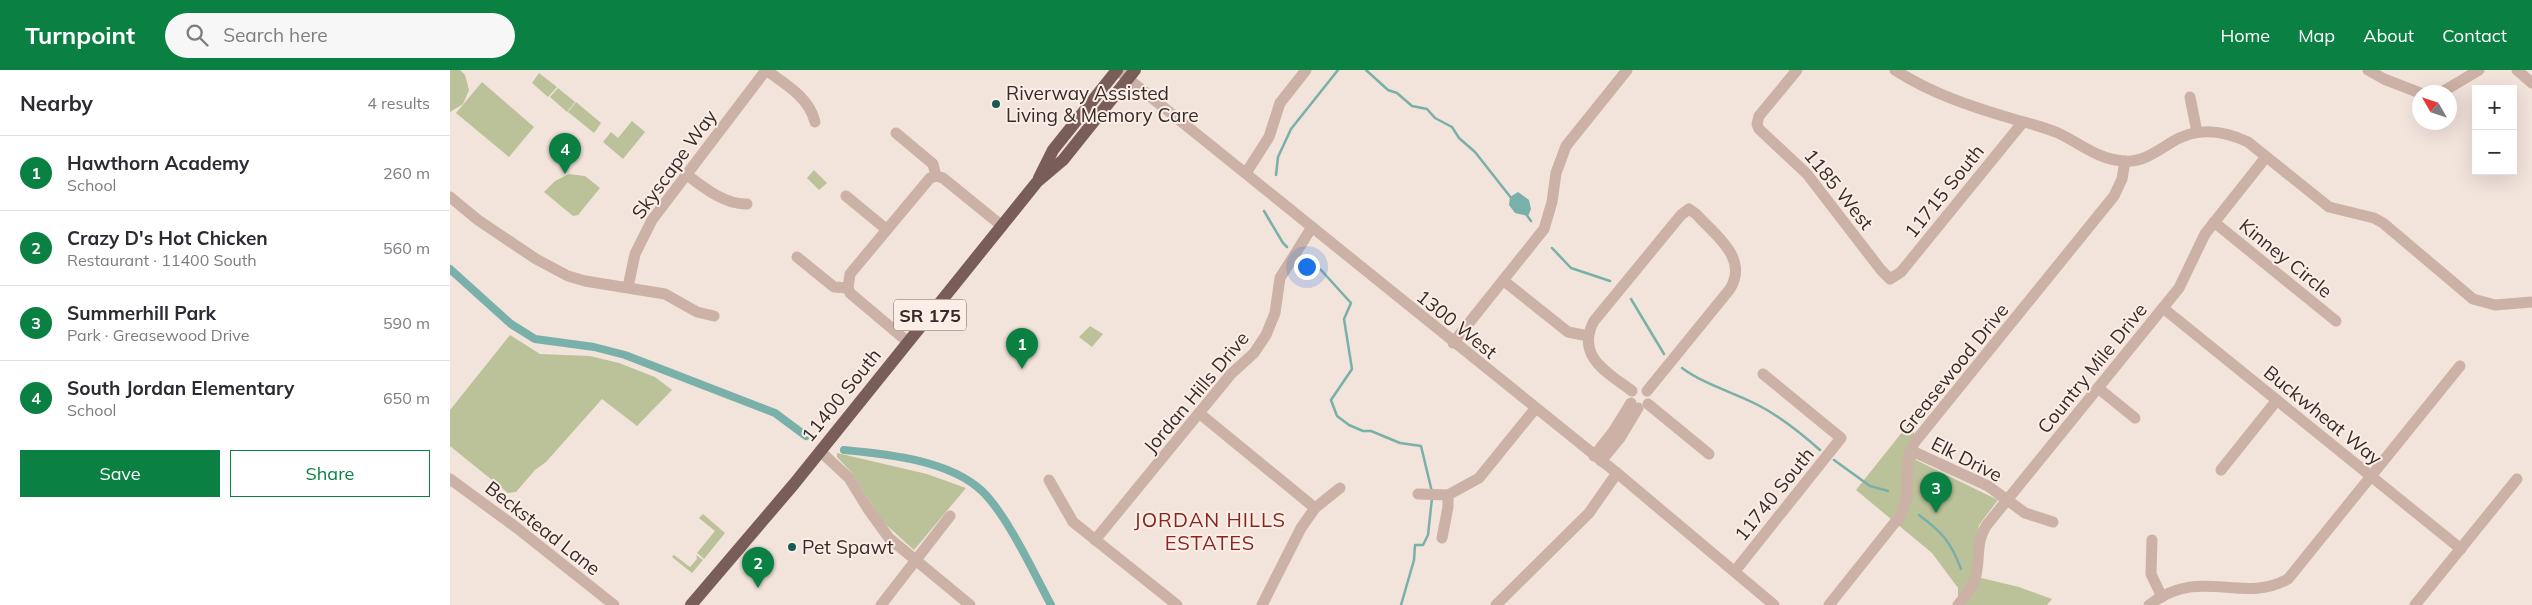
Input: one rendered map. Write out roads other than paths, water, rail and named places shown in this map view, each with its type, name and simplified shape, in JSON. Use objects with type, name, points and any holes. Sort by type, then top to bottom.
[{"type":"main road","name":"11400 South","points":[[690,605],[820,451],[1002,226],[1037,182],[1053,150],[1118,70]]},
{"type":"main road","name":"11400 South","points":[[1037,182],[1064,160],[1132,74]]},
{"type":"street","points":[[766,70],[807,103],[815,122]]},
{"type":"street","name":"Skyscape Way","points":[[628,287],[631,270],[641,239],[652,220],[766,70]]},
{"type":"street","name":"1300 West","points":[[1118,70],[1132,74],[1246,173],[1535,409],[1617,473],[1774,605]]},
{"type":"street","points":[[1246,173],[1269,137],[1280,103],[1306,70]]},
{"type":"street","points":[[1454,343],[1544,229],[1552,202],[1556,173],[1566,146],[1627,70]]},
{"type":"street","name":"1185 West","points":[[1797,70],[1759,116],[1757,124],[1762,134],[1807,174],[1890,279]]},
{"type":"street","points":[[1895,70],[1948,99],[2058,133],[2100,157],[2125,162],[2147,157],[2184,136],[2197,132],[2216,132],[2235,136],[2248,142],[2329,207],[2374,218],[2383,223],[2473,299],[2495,305],[2532,302]]},
{"type":"street","points":[[2368,70],[2384,80],[2412,90]]},
{"type":"street","points":[[2454,85],[2479,70]]},
{"type":"street","points":[[2517,70],[2532,83]]},
{"type":"street","points":[[2190,97],[2197,132]]},
{"type":"street","name":"11715 South","points":[[1890,279],[1901,272],[2023,122]]},
{"type":"street","points":[[896,133],[933,164],[936,176]]},
{"type":"street","name":"Country Mile Drive","points":[[1958,605],[1972,586],[1976,575],[1981,534],[2186,279],[2200,241],[2266,157]]},
{"type":"street","name":"Greasewood Drive","points":[[1829,605],[1900,516],[1907,497],[1906,467],[1910,450],[2114,196],[2122,179],[2125,162]]},
{"type":"street","points":[[686,174],[727,201],[737,205],[747,204]]},
{"type":"street","points":[[908,342],[850,293],[848,288],[850,274],[886,229],[926,181],[936,176],[943,178],[1002,226]]},
{"type":"street","points":[[846,196],[886,229]]},
{"type":"street","points":[[450,197],[478,220],[551,268],[585,281],[665,294],[697,312],[714,316]]},
{"type":"street","points":[[1632,391],[1594,360],[1588,344],[1588,336],[1594,321],[1681,215],[1689,209],[1696,214],[1732,254],[1736,265],[1736,278],[1730,289],[1647,391]]},
{"type":"street","name":"Kinney Circle","points":[[2214,222],[2336,321]]},
{"type":"street","name":"Jordan Hills Drive","points":[[1095,540],[1231,374],[1254,353],[1266,335],[1275,313],[1280,278],[1312,227]]},
{"type":"street","points":[[796,257],[834,288],[848,288]]},
{"type":"street","points":[[1504,281],[1568,332],[1588,336]]},
{"type":"street","name":"Buckwheat Way","points":[[2163,308],[2461,549]]},
{"type":"street","points":[[2149,605],[2162,597],[2178,591],[2195,590],[2242,600],[2257,599],[2271,593],[2288,579],[2460,366]]},
{"type":"street","name":"11740 South","points":[[1735,572],[1841,438],[1763,374]]},
{"type":"street","points":[[1598,458],[1620,438],[1639,405],[1650,396],[1647,391],[1641,388],[1632,391]]},
{"type":"street","points":[[2098,388],[2135,418]]},
{"type":"street","points":[[1632,391],[1630,397],[1639,405],[1709,454]]},
{"type":"street","points":[[2221,470],[2278,400]]},
{"type":"street","points":[[1418,494],[1443,494],[1479,478],[1535,409]]},
{"type":"street","points":[[1198,413],[1315,508]]},
{"type":"street","name":"Elk Drive","points":[[1910,450],[1979,481],[2025,513],[2053,522]]},
{"type":"street","points":[[820,451],[849,478],[868,509],[890,538],[970,605]]},
{"type":"street","points":[[1496,605],[1588,513],[1617,473]]},
{"type":"street","name":"Beckstead Lane","points":[[450,479],[524,533],[614,605]]},
{"type":"street","points":[[2415,605],[2517,479]]},
{"type":"street","points":[[1049,480],[1073,522],[1177,605]]},
{"type":"street","points":[[1262,605],[1301,528],[1315,508],[1340,488]]},
{"type":"street","points":[[1442,538],[1448,507],[1443,494]]},
{"type":"street","points":[[881,605],[950,516]]},
{"type":"street","points":[[2152,540],[2151,574],[2162,597]]},
{"type":"water","points":[[1518,192],[1529,200],[1531,209],[1528,216],[1515,213],[1509,205],[1510,197]]},
{"type":"waterway","points":[[1276,175],[1278,157],[1291,129],[1338,70]]},
{"type":"waterway","points":[[1366,70],[1388,90],[1397,93],[1412,106],[1427,109],[1435,118],[1452,127],[1459,138],[1475,152],[1512,199]]},
{"type":"waterway","points":[[1264,211],[1287,247]]},
{"type":"waterway","points":[[1526,214],[1531,221]]},
{"type":"waterway","points":[[1552,248],[1571,268],[1610,281]]},
{"type":"waterway","points":[[1301,257],[1321,270],[1351,303],[1344,319],[1352,369],[1331,400],[1337,416],[1349,425],[1363,431],[1371,431],[1400,443],[1421,446],[1432,492]]},
{"type":"waterway","points":[[450,269],[511,324],[535,339],[594,347],[625,355],[775,413],[806,436]]},
{"type":"waterway","points":[[1631,299],[1664,354]]},
{"type":"waterway","points":[[1682,368],[1700,379],[1749,400],[1766,410],[1790,425],[1820,450]]},
{"type":"waterway","points":[[844,450],[917,460],[935,465],[953,472],[982,491],[1001,514],[1020,545],[1051,605]]},
{"type":"waterway","points":[[1834,460],[1870,486],[1888,491]]},
{"type":"waterway","points":[[1401,605],[1414,560],[1415,545],[1423,545],[1428,535],[1432,498]]},
{"type":"waterway","points":[[1919,515],[1945,538],[1961,569]]},
{"type":"place","name":"Riverway Assisted Living & Memory Care","points":[[996,104]]},
{"type":"place","name":"South Jordan Elementary","points":[[565,174]]},
{"type":"place","name":"Hawthorn Academy","points":[[1022,369]]},
{"type":"place","name":"Summerhill Park","points":[[1936,513]]},
{"type":"place","name":"Pet Spawt","points":[[792,547]]},
{"type":"place","name":"Crazy D's Hot Chicken","points":[[758,588]]},
{"type":"district","name":"JORDAN HILLS ESTATES","points":[[1210,530]]}]
